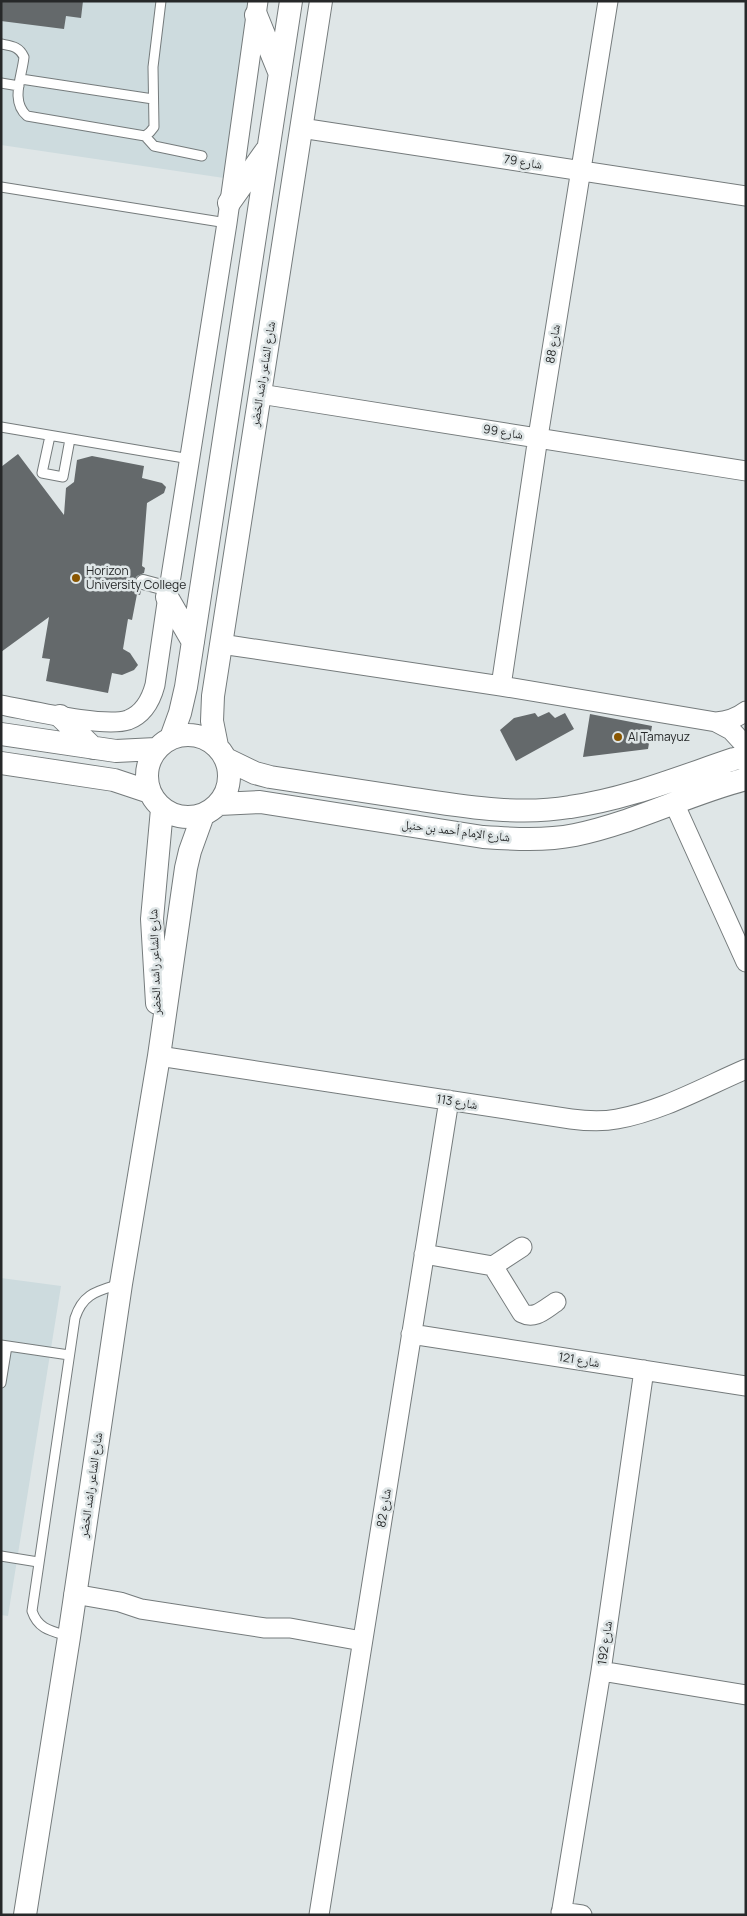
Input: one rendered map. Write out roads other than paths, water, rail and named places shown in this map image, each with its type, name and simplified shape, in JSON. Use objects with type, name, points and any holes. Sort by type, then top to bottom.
[{"type":"street","points":[[156,800],[147,781],[147,770],[150,759],[164,744],[184,700],[291,1]]},
{"type":"street","name":"شارع الشاعر راشد الخضر","points":[[222,753],[212,708],[321,1]]},
{"type":"street","name":"شارع 88","points":[[501,686],[538,437],[608,1]]},
{"type":"street","points":[[257,8],[280,74]]},
{"type":"street","points":[[1,705],[60,716],[115,723],[130,719],[142,711],[151,699],[155,685],[228,213],[257,8]]},
{"type":"street","name":"شارع 79","points":[[301,128],[746,196]]},
{"type":"street","points":[[228,213],[269,146]]},
{"type":"street","name":"شارع 99","points":[[260,394],[746,471]]},
{"type":"street","points":[[143,582],[168,593],[193,642]]},
{"type":"street","points":[[221,644],[501,686],[716,722],[731,730],[742,748]]},
{"type":"street","points":[[716,722],[740,716],[746,711]]},
{"type":"street","points":[[60,716],[93,748]]},
{"type":"street","points":[[1,734],[126,752],[164,744],[190,735],[200,736],[222,753],[230,775],[227,790],[211,809],[192,818],[182,817],[156,800],[114,780],[1,763]]},
{"type":"street","name":"شارع الإمام أحمد بن حنبل","points":[[222,753],[255,773],[270,777],[472,808],[521,811],[569,808],[653,788],[742,748]]},
{"type":"street","name":"شارع الإمام أحمد بن حنبل","points":[[211,809],[260,802],[483,837],[513,839],[573,835],[623,822],[717,786],[746,779]]},
{"type":"street","name":"شارع الشاعر راشد الخضر","points":[[156,800],[152,919],[159,1056]]},
{"type":"street","points":[[674,803],[746,962]]},
{"type":"street","name":"شارع الشاعر راشد الخضر","points":[[25,1915],[69,1637],[121,1284],[159,1056],[186,868],[190,850],[211,809]]},
{"type":"street","name":"شارع 113","points":[[159,1056],[593,1121],[615,1120],[637,1115],[746,1068]]},
{"type":"street","name":"شارع 82","points":[[318,1915],[449,1100]]},
{"type":"street","points":[[424,1254],[493,1266],[522,1247]]},
{"type":"street","points":[[493,1266],[522,1313],[528,1316],[535,1316],[556,1302]]},
{"type":"street","name":"شارع 121","points":[[412,1334],[746,1386]]},
{"type":"street","name":"شارع 192","points":[[561,1913],[601,1672],[644,1370]]},
{"type":"street","points":[[74,1600],[117,1610],[142,1609],[265,1628],[290,1628],[362,1645]]},
{"type":"street","points":[[601,1672],[746,1695]]},
{"type":"street","points":[[561,1913],[582,1915]]},
{"type":"lane","points":[[1,44],[17,48],[24,57],[17,101],[20,110],[27,116],[145,136],[154,127],[154,52],[161,1]]},
{"type":"lane","points":[[1,83],[20,83],[153,99]]},
{"type":"lane","points":[[145,136],[148,142],[160,148],[202,156]]},
{"type":"lane","points":[[1,187],[228,213]]},
{"type":"lane","points":[[1,427],[190,459]]},
{"type":"lane","points":[[50,436],[42,473],[63,477],[70,439]]},
{"type":"lane","points":[[69,1637],[43,1628],[36,1621],[32,1606],[38,1562],[75,1318],[78,1308],[92,1293],[121,1284]]},
{"type":"lane","points":[[1,1383],[4,1346],[69,1355]]},
{"type":"lane","points":[[1,1556],[38,1562]]},
{"type":"place","name":"Horizon University College","points":[[76,578]]},
{"type":"place","name":"Al Tamayuz","points":[[618,737]]}]
